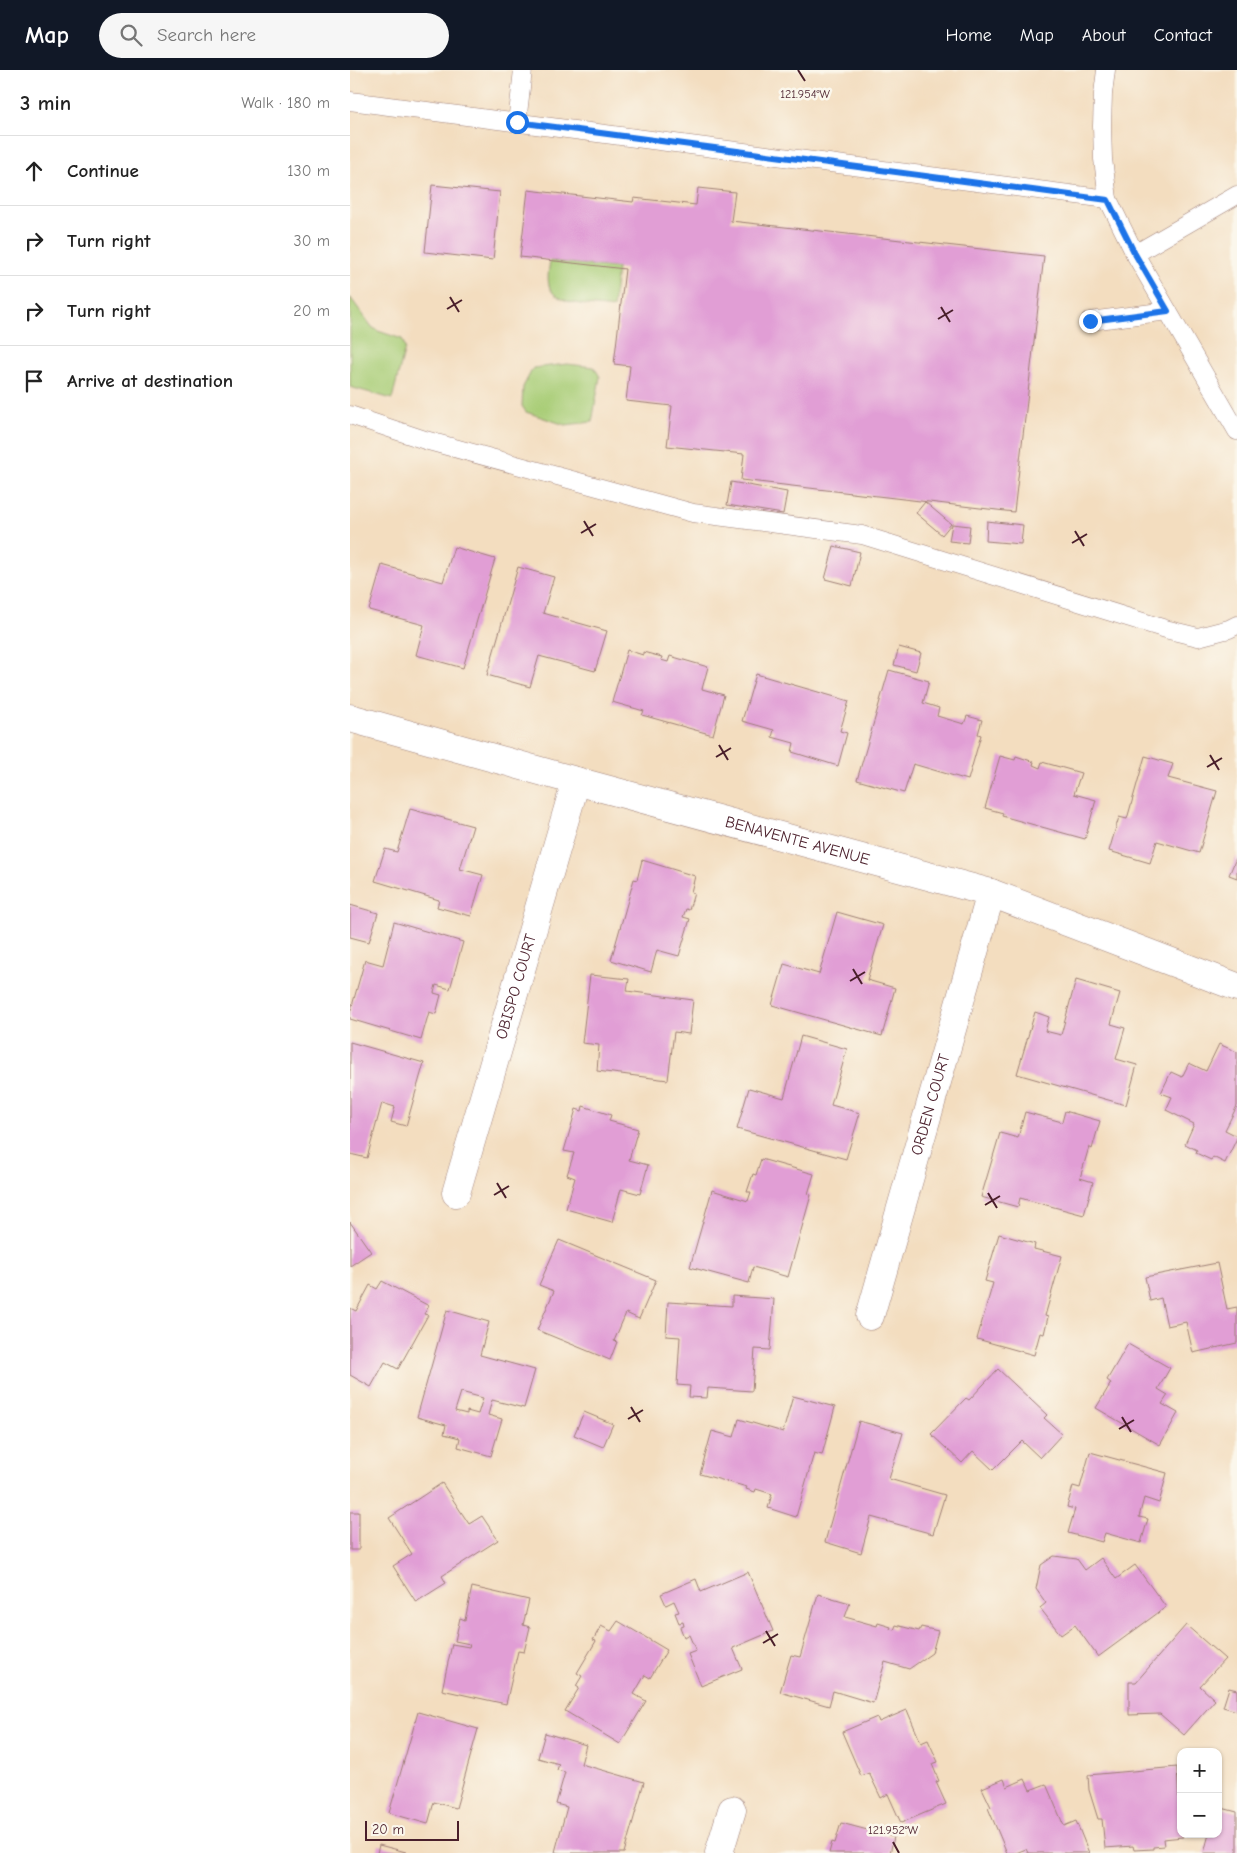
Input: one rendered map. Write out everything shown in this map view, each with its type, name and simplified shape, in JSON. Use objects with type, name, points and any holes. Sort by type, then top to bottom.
[{"type":"street","name":"BENAVENTE AVENUE","points":[[350,718],[991,893],[1237,987]]},
{"type":"street","name":"OBISPO COURT","points":[[456,1193],[576,781]]},
{"type":"street","name":"ORDEN COURT","points":[[870,1316],[991,893]]},
{"type":"street","points":[[719,1853],[732,1810]]},
{"type":"lane","points":[[517,122],[524,70]]},
{"type":"lane","points":[[1106,70],[1102,126],[1103,159],[1108,200],[1135,254],[1237,431]]},
{"type":"lane","points":[[350,101],[1108,200]]},
{"type":"lane","points":[[1135,254],[1237,195]]},
{"type":"lane","points":[[1090,321],[1168,311]]},
{"type":"lane","points":[[350,415],[425,440],[693,513],[862,536],[1169,630],[1198,637],[1237,625]]},
{"type":"green space","points":[[550,261],[617,268],[613,308],[576,303],[558,297],[552,292],[549,285]]},
{"type":"green space","points":[[350,297],[372,327],[402,339],[405,348],[392,399],[350,387]]},
{"type":"green space","points":[[567,364],[594,367],[600,377],[592,422],[565,425],[526,412],[522,406],[523,387],[533,368]]},
{"type":"building","points":[[432,185],[500,192],[493,260],[425,252]]},
{"type":"building","points":[[698,188],[735,192],[731,221],[1044,256],[1014,512],[741,480],[744,454],[667,446],[672,406],[626,401],[630,366],[614,364],[625,269],[520,257],[528,190],[633,202],[634,198],[696,205]]},
{"type":"building","points":[[731,482],[787,492],[783,514],[727,505]]},
{"type":"building","points":[[925,502],[951,524],[942,535],[916,513]]},
{"type":"building","points":[[987,521],[1023,525],[1021,544],[986,541]]},
{"type":"building","points":[[952,524],[970,526],[968,543],[949,541]]},
{"type":"building","points":[[834,546],[860,552],[852,586],[825,579]]},
{"type":"building","points":[[454,547],[495,559],[463,668],[416,655],[424,625],[369,610],[382,565],[443,582]]},
{"type":"building","points":[[518,567],[554,577],[543,613],[607,631],[595,671],[539,656],[530,687],[487,675]]},
{"type":"building","points":[[899,647],[921,653],[916,671],[894,665]]},
{"type":"building","points":[[627,650],[643,655],[643,652],[662,657],[661,660],[668,662],[670,656],[708,667],[702,689],[724,695],[713,735],[642,715],[644,711],[612,702]]},
{"type":"building","points":[[889,670],[929,681],[923,703],[939,708],[937,716],[964,724],[967,716],[982,720],[978,734],[981,735],[968,780],[913,764],[904,793],[857,780]]},
{"type":"building","points":[[756,674],[849,701],[840,731],[847,733],[838,766],[792,752],[794,743],[772,737],[774,730],[742,721]]},
{"type":"building","points":[[1000,756],[1015,760],[1016,756],[1034,762],[1033,765],[1040,768],[1042,762],[1081,773],[1074,794],[1096,800],[1085,839],[1002,816],[1003,813],[985,808]]},
{"type":"building","points":[[1145,756],[1173,764],[1168,778],[1217,791],[1199,853],[1157,841],[1150,863],[1109,851],[1119,817],[1127,819]]},
{"type":"building","points":[[410,809],[473,826],[460,869],[483,875],[471,916],[437,907],[439,900],[375,881],[385,849],[397,852]]},
{"type":"building","points":[[1237,856],[1237,878],[1229,875]]},
{"type":"building","points":[[642,860],[695,876],[691,892],[694,893],[689,910],[686,909],[683,917],[690,919],[679,956],[657,950],[651,972],[611,960],[634,879],[637,880]]},
{"type":"building","points":[[350,905],[378,913],[369,942],[350,937]]},
{"type":"building","points":[[837,912],[883,925],[867,980],[895,988],[882,1036],[772,1005],[784,964],[819,974]]},
{"type":"building","points":[[394,922],[463,942],[450,989],[436,985],[434,993],[441,995],[436,1014],[429,1012],[421,1040],[350,1019],[365,960],[383,965]]},
{"type":"building","points":[[590,975],[629,979],[627,991],[693,1000],[689,1034],[674,1032],[668,1080],[597,1071],[599,1045],[582,1043]]},
{"type":"building","points":[[1076,980],[1120,993],[1111,1024],[1125,1028],[1116,1059],[1137,1065],[1126,1105],[1017,1074],[1035,1012],[1049,1017],[1045,1031],[1061,1035]]},
{"type":"building","points":[[801,1036],[847,1049],[831,1105],[860,1113],[846,1159],[737,1129],[749,1088],[784,1098]]},
{"type":"building","points":[[350,1042],[424,1063],[406,1126],[391,1122],[395,1107],[382,1103],[367,1158],[350,1154]]},
{"type":"building","points":[[1219,1044],[1237,1052],[1237,1106],[1225,1130],[1237,1136],[1237,1138],[1225,1163],[1213,1157],[1211,1160],[1196,1153],[1197,1150],[1185,1144],[1194,1124],[1166,1110],[1172,1097],[1161,1093],[1171,1072],[1182,1077],[1189,1063],[1206,1071]]},
{"type":"building","points":[[583,1106],[611,1115],[609,1121],[638,1129],[629,1160],[648,1165],[640,1194],[621,1189],[612,1222],[566,1209],[575,1178],[567,1175],[574,1153],[564,1151],[576,1109],[582,1111]]},
{"type":"building","points":[[1065,1111],[1100,1121],[1092,1149],[1089,1147],[1080,1178],[1093,1182],[1084,1215],[1020,1198],[1018,1207],[981,1197],[1000,1133],[1018,1138],[1025,1112],[1062,1122]]},
{"type":"building","points":[[761,1159],[814,1174],[808,1194],[811,1195],[788,1277],[753,1267],[749,1283],[690,1267],[712,1190],[748,1201],[751,1192],[747,1192],[753,1174],[756,1175]]},
{"type":"building","points":[[350,1222],[371,1252],[350,1266]]},
{"type":"building","points":[[999,1234],[1035,1244],[1034,1249],[1062,1256],[1045,1316],[1048,1317],[1044,1334],[1040,1333],[1034,1355],[977,1339],[993,1283],[985,1281]]},
{"type":"building","points":[[559,1240],[656,1280],[639,1319],[626,1313],[614,1341],[617,1342],[610,1360],[537,1330],[554,1291],[539,1285]]},
{"type":"building","points":[[1217,1263],[1227,1309],[1237,1307],[1237,1343],[1193,1353],[1186,1322],[1167,1326],[1161,1298],[1150,1301],[1145,1277]]},
{"type":"building","points":[[382,1281],[429,1306],[424,1314],[428,1315],[398,1369],[385,1362],[371,1387],[350,1375],[350,1308],[356,1311],[370,1285],[377,1289]]},
{"type":"building","points":[[732,1296],[774,1299],[770,1350],[755,1349],[752,1391],[708,1388],[707,1398],[689,1397],[690,1386],[677,1385],[680,1337],[666,1336],[668,1302],[732,1306]]},
{"type":"building","points":[[447,1310],[489,1322],[480,1355],[535,1370],[524,1408],[492,1400],[488,1415],[502,1419],[491,1456],[458,1447],[460,1438],[444,1434],[446,1425],[417,1417]],"holes":[[[461,1392],[483,1398],[478,1414],[467,1411],[467,1414],[455,1411]]]},
{"type":"building","points":[[1128,1344],[1170,1368],[1158,1389],[1168,1395],[1162,1404],[1178,1413],[1160,1445],[1096,1408],[1111,1383],[1107,1380]]},
{"type":"building","points":[[998,1369],[1047,1415],[1044,1418],[1062,1434],[1040,1458],[1022,1441],[993,1470],[973,1451],[962,1463],[931,1434],[966,1398],[969,1400]]},
{"type":"building","points":[[793,1396],[835,1407],[822,1455],[814,1453],[796,1517],[768,1508],[772,1494],[756,1489],[755,1492],[746,1489],[747,1487],[700,1474],[712,1431],[734,1437],[739,1419],[783,1432]]},
{"type":"building","points":[[584,1412],[613,1424],[603,1447],[574,1435]]},
{"type":"building","points":[[859,1421],[903,1433],[889,1479],[945,1495],[933,1534],[871,1517],[861,1553],[825,1542]]},
{"type":"building","points":[[1090,1452],[1167,1473],[1159,1503],[1144,1498],[1139,1517],[1148,1519],[1141,1543],[1105,1533],[1102,1542],[1068,1533],[1075,1509],[1067,1507],[1073,1486],[1080,1488]]},
{"type":"building","points":[[442,1483],[469,1524],[482,1516],[498,1540],[442,1576],[446,1583],[416,1602],[393,1566],[412,1554],[389,1518]]},
{"type":"building","points":[[350,1512],[359,1512],[359,1550],[350,1550]]},
{"type":"building","points":[[1054,1556],[1077,1559],[1085,1570],[1101,1558],[1116,1579],[1135,1565],[1166,1607],[1098,1657],[1075,1625],[1061,1635],[1040,1608],[1046,1603],[1036,1589],[1041,1565]]},
{"type":"building","points":[[748,1572],[773,1631],[733,1648],[742,1669],[701,1686],[688,1654],[696,1651],[689,1635],[684,1637],[680,1627],[684,1626],[683,1622],[679,1623],[675,1613],[679,1612],[674,1601],[666,1605],[661,1594],[696,1579],[701,1592]]},
{"type":"building","points":[[472,1587],[529,1600],[523,1625],[530,1627],[524,1652],[518,1651],[506,1704],[442,1690],[452,1644],[469,1647],[470,1644],[455,1641],[460,1618],[465,1620]]},
{"type":"building","points":[[818,1594],[850,1603],[845,1617],[877,1626],[878,1623],[891,1627],[890,1629],[894,1630],[896,1625],[919,1631],[921,1627],[938,1631],[932,1653],[909,1669],[885,1662],[873,1703],[833,1691],[829,1706],[780,1692],[791,1655],[800,1657]]},
{"type":"building","points":[[618,1621],[667,1650],[650,1678],[645,1675],[634,1694],[646,1701],[620,1744],[565,1711],[579,1688],[576,1686],[582,1676],[577,1673],[596,1641],[593,1640],[601,1626],[611,1631]]},
{"type":"building","points":[[1186,1625],[1225,1659],[1200,1686],[1215,1700],[1184,1735],[1160,1714],[1129,1715],[1129,1682],[1136,1682]]},
{"type":"building","points":[[1229,1688],[1237,1690],[1237,1711],[1223,1707]]},
{"type":"building","points":[[907,1710],[921,1743],[928,1740],[938,1762],[932,1764],[939,1781],[936,1782],[946,1804],[901,1823],[888,1794],[881,1798],[869,1773],[861,1776],[842,1732],[877,1717],[879,1722]]},
{"type":"building","points":[[418,1712],[478,1729],[456,1808],[434,1802],[428,1824],[389,1813]]},
{"type":"building","points":[[545,1733],[586,1745],[581,1764],[644,1782],[624,1853],[555,1852],[567,1807],[556,1804],[565,1772],[557,1770],[559,1764],[538,1758]]},
{"type":"building","points":[[1177,1767],[1177,1838],[1163,1839],[1164,1846],[1153,1847],[1153,1849],[1134,1850],[1133,1846],[1105,1848],[1102,1819],[1098,1819],[1089,1790],[1088,1775]]},
{"type":"building","points":[[1004,1779],[1007,1787],[1025,1779],[1030,1790],[1046,1784],[1064,1826],[1076,1821],[1089,1853],[1028,1853],[1026,1849],[1016,1853],[1007,1853],[988,1808],[991,1807],[982,1788]]},
{"type":"building","points":[[1222,1808],[1237,1812],[1237,1853],[1204,1853],[1208,1838],[1222,1838]]},
{"type":"building","points":[[841,1823],[894,1837],[890,1853],[829,1853],[832,1842],[835,1843]]},
{"type":"building","points":[[379,1845],[406,1852],[406,1853],[377,1853]]},
{"type":"route","points":[[517,122],[1108,200],[1135,254],[1168,311],[1090,321]]}]
